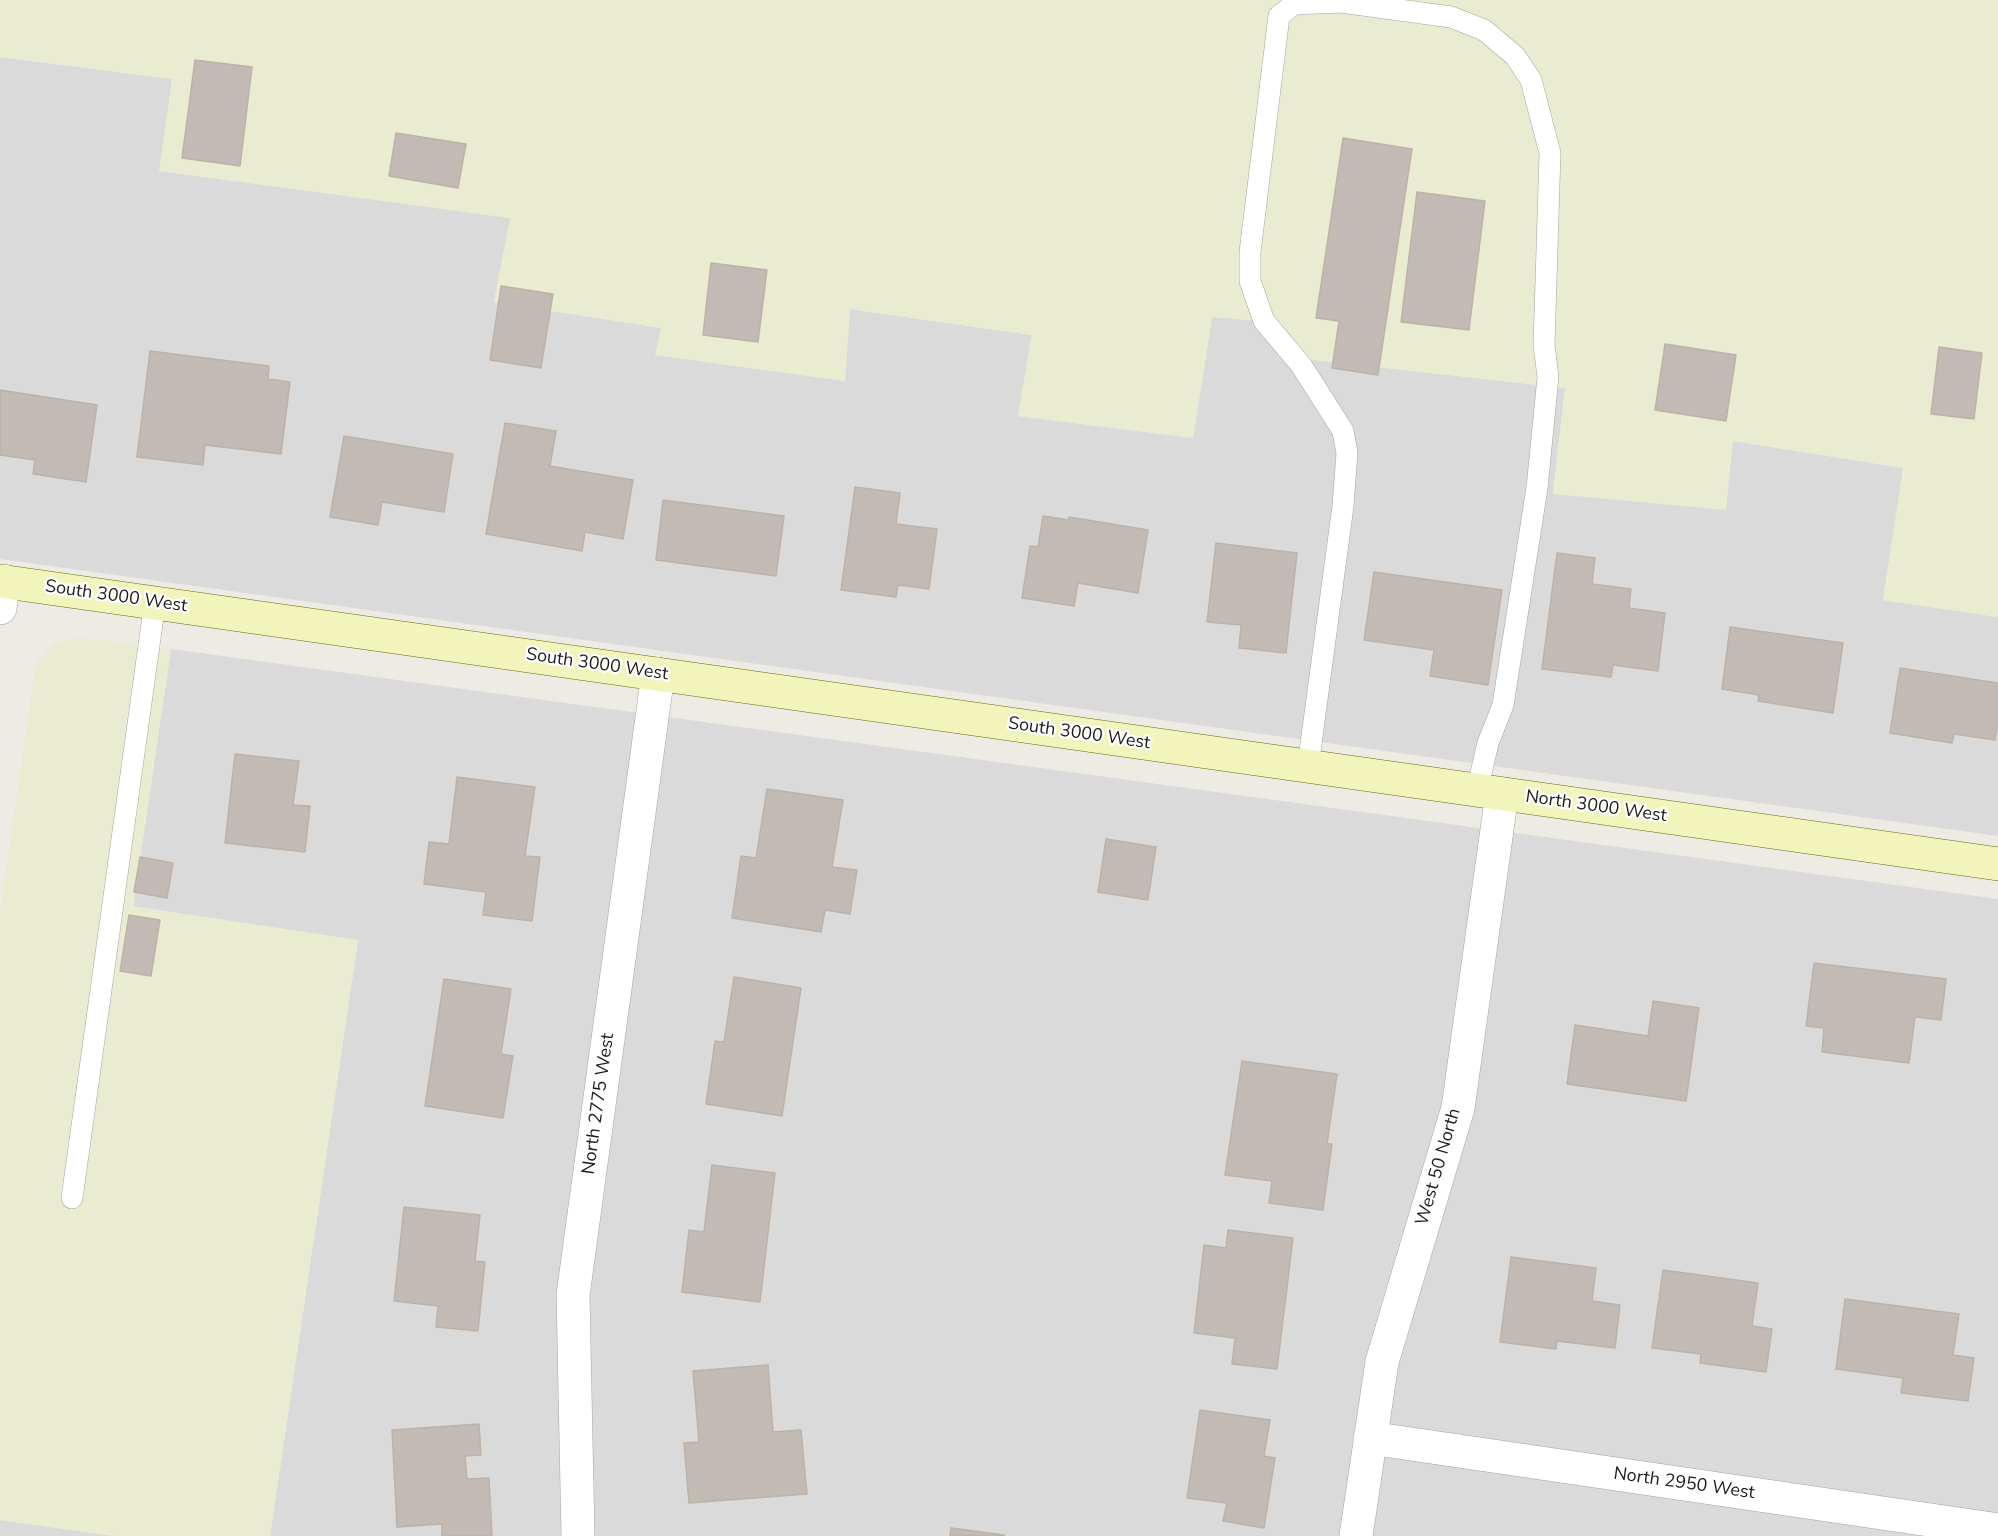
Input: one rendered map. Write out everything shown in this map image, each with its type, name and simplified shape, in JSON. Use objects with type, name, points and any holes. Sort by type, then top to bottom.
[{"type":"main road","name":"South 3000 West","points":[[1,590],[154,603],[1195,750]]},
{"type":"main road","name":"North 3000 West","points":[[1195,750],[1998,864]]},
{"type":"street","name":"North 2775 West","points":[[578,1536],[573,1296],[658,674]]},
{"type":"street","name":"West 50 North","points":[[1356,1536],[1382,1362],[1458,1108],[1489,792]]},
{"type":"street","name":"North 2950 West","points":[[1370,1438],[1998,1530]]},
{"type":"lane","points":[[1308,766],[1342,517],[1347,453],[1343,431],[1301,365],[1264,321],[1250,281],[1250,252],[1279,16],[1293,4],[1341,2],[1451,17],[1484,30],[1515,56],[1531,80],[1550,153],[1544,345],[1548,376],[1537,488],[1503,705],[1488,743],[1489,792]]},
{"type":"lane","points":[[72,1198],[154,603]]},
{"type":"shaded area","points":[[0,57],[172,79],[160,171],[511,218],[494,302],[662,328],[656,355],[845,381],[850,309],[1032,335],[1018,416],[1193,438],[1212,317],[1263,321],[1287,357],[1565,388],[1553,494],[1733,441],[1904,468],[1883,600],[1998,617],[1998,836],[0,559]]},
{"type":"shaded area","points":[[171,649],[1998,899],[1998,1536],[270,1536],[358,940],[133,907]]},
{"type":"shaded area","points":[[0,1520],[114,1536],[0,1536]]},
{"type":"green space","points":[[0,0],[1998,0],[1998,617],[1883,600],[1903,468],[1733,441],[1726,510],[1553,494],[1565,388],[1287,357],[1263,321],[1212,317],[1193,438],[1018,416],[1032,335],[850,309],[845,381],[655,355],[661,328],[494,302],[510,218],[159,171],[172,79],[0,57]]},
{"type":"green space","points":[[77,637],[171,649],[133,906],[358,940],[270,1536],[114,1536],[0,1520],[0,912],[36,663],[54,644]]},
{"type":"building","points":[[195,60],[252,67],[240,166],[182,158]]},
{"type":"building","points":[[396,133],[466,144],[458,188],[389,176]]},
{"type":"building","points":[[1343,138],[1412,149],[1378,375],[1332,368],[1339,321],[1316,318]]},
{"type":"building","points":[[1417,192],[1485,201],[1469,330],[1401,322]]},
{"type":"building","points":[[711,263],[767,270],[758,342],[703,335]]},
{"type":"building","points":[[501,286],[553,294],[541,368],[490,360]]},
{"type":"building","points":[[1665,344],[1736,355],[1726,421],[1655,410]]},
{"type":"building","points":[[1939,347],[1982,353],[1974,419],[1931,414]]},
{"type":"building","points":[[150,351],[269,366],[268,379],[290,382],[281,454],[205,445],[203,465],[137,457]]},
{"type":"building","points":[[0,390],[97,405],[86,482],[33,474],[35,460],[0,455]]},
{"type":"building","points":[[505,423],[556,431],[550,466],[633,480],[623,539],[585,532],[582,551],[486,534]]},
{"type":"building","points":[[344,436],[453,454],[444,512],[382,502],[378,525],[330,517]]},
{"type":"building","points":[[855,487],[900,493],[896,524],[937,529],[929,589],[898,585],[896,597],[841,590]]},
{"type":"building","points":[[663,500],[784,516],[776,576],[656,560]]},
{"type":"building","points":[[1043,516],[1069,520],[1069,517],[1148,530],[1138,593],[1078,583],[1074,606],[1022,598],[1030,546],[1038,547]]},
{"type":"building","points":[[1216,543],[1297,553],[1286,653],[1239,648],[1241,625],[1207,622]]},
{"type":"building","points":[[1557,553],[1595,558],[1592,584],[1631,589],[1629,608],[1665,613],[1658,671],[1613,665],[1611,677],[1542,669]]},
{"type":"building","points":[[1374,572],[1502,590],[1488,685],[1430,676],[1434,650],[1364,640]]},
{"type":"building","points":[[1730,627],[1843,643],[1833,713],[1758,701],[1759,695],[1722,689]]},
{"type":"building","points":[[1900,668],[1998,683],[1998,723],[1995,740],[1954,734],[1952,743],[1890,733]]},
{"type":"building","points":[[235,754],[299,761],[293,805],[310,806],[305,852],[225,843]]},
{"type":"building","points":[[457,777],[535,787],[525,856],[540,857],[532,921],[483,915],[486,892],[424,884],[429,842],[449,844]]},
{"type":"building","points":[[767,789],[843,800],[832,867],[857,870],[850,914],[825,910],[821,932],[732,918],[741,856],[756,858]]},
{"type":"building","points":[[1106,839],[1156,847],[1148,900],[1098,892]]},
{"type":"building","points":[[140,857],[173,863],[167,898],[134,892]]},
{"type":"building","points":[[129,915],[160,920],[151,976],[120,971]]},
{"type":"building","points":[[1814,963],[1946,979],[1941,1020],[1915,1017],[1909,1063],[1822,1052],[1824,1028],[1806,1026]]},
{"type":"building","points":[[734,977],[801,988],[782,1116],[706,1104],[715,1041],[724,1042]]},
{"type":"building","points":[[444,979],[511,989],[501,1054],[513,1056],[503,1118],[425,1106]]},
{"type":"building","points":[[1653,1001],[1699,1008],[1686,1101],[1567,1084],[1575,1025],[1648,1036]]},
{"type":"building","points":[[1242,1061],[1337,1074],[1327,1144],[1332,1144],[1323,1210],[1269,1203],[1272,1181],[1225,1175]]},
{"type":"building","points":[[712,1165],[775,1173],[760,1302],[682,1292],[689,1230],[704,1232]]},
{"type":"building","points":[[404,1207],[480,1215],[475,1261],[485,1262],[478,1331],[436,1327],[438,1306],[394,1301]]},
{"type":"building","points":[[1228,1230],[1293,1238],[1277,1369],[1232,1364],[1235,1338],[1194,1333],[1204,1245],[1226,1248]]},
{"type":"building","points":[[1511,1257],[1596,1268],[1592,1301],[1620,1305],[1615,1348],[1557,1341],[1556,1349],[1500,1342]]},
{"type":"building","points":[[1663,1270],[1758,1283],[1752,1326],[1772,1329],[1766,1372],[1700,1363],[1701,1354],[1652,1348]]},
{"type":"building","points":[[1845,1299],[1959,1314],[1953,1355],[1974,1358],[1968,1401],[1901,1393],[1903,1378],[1836,1369]]},
{"type":"building","points":[[768,1365],[773,1432],[801,1430],[807,1494],[689,1503],[684,1443],[699,1442],[693,1371]]},
{"type":"building","points":[[1200,1410],[1270,1420],[1264,1456],[1275,1458],[1264,1528],[1223,1521],[1227,1503],[1187,1498]]},
{"type":"building","points":[[479,1424],[481,1455],[465,1456],[467,1479],[489,1478],[492,1536],[442,1536],[442,1524],[397,1527],[392,1430]]},
{"type":"building","points":[[951,1528],[1004,1535],[1004,1536],[950,1536]]}]
